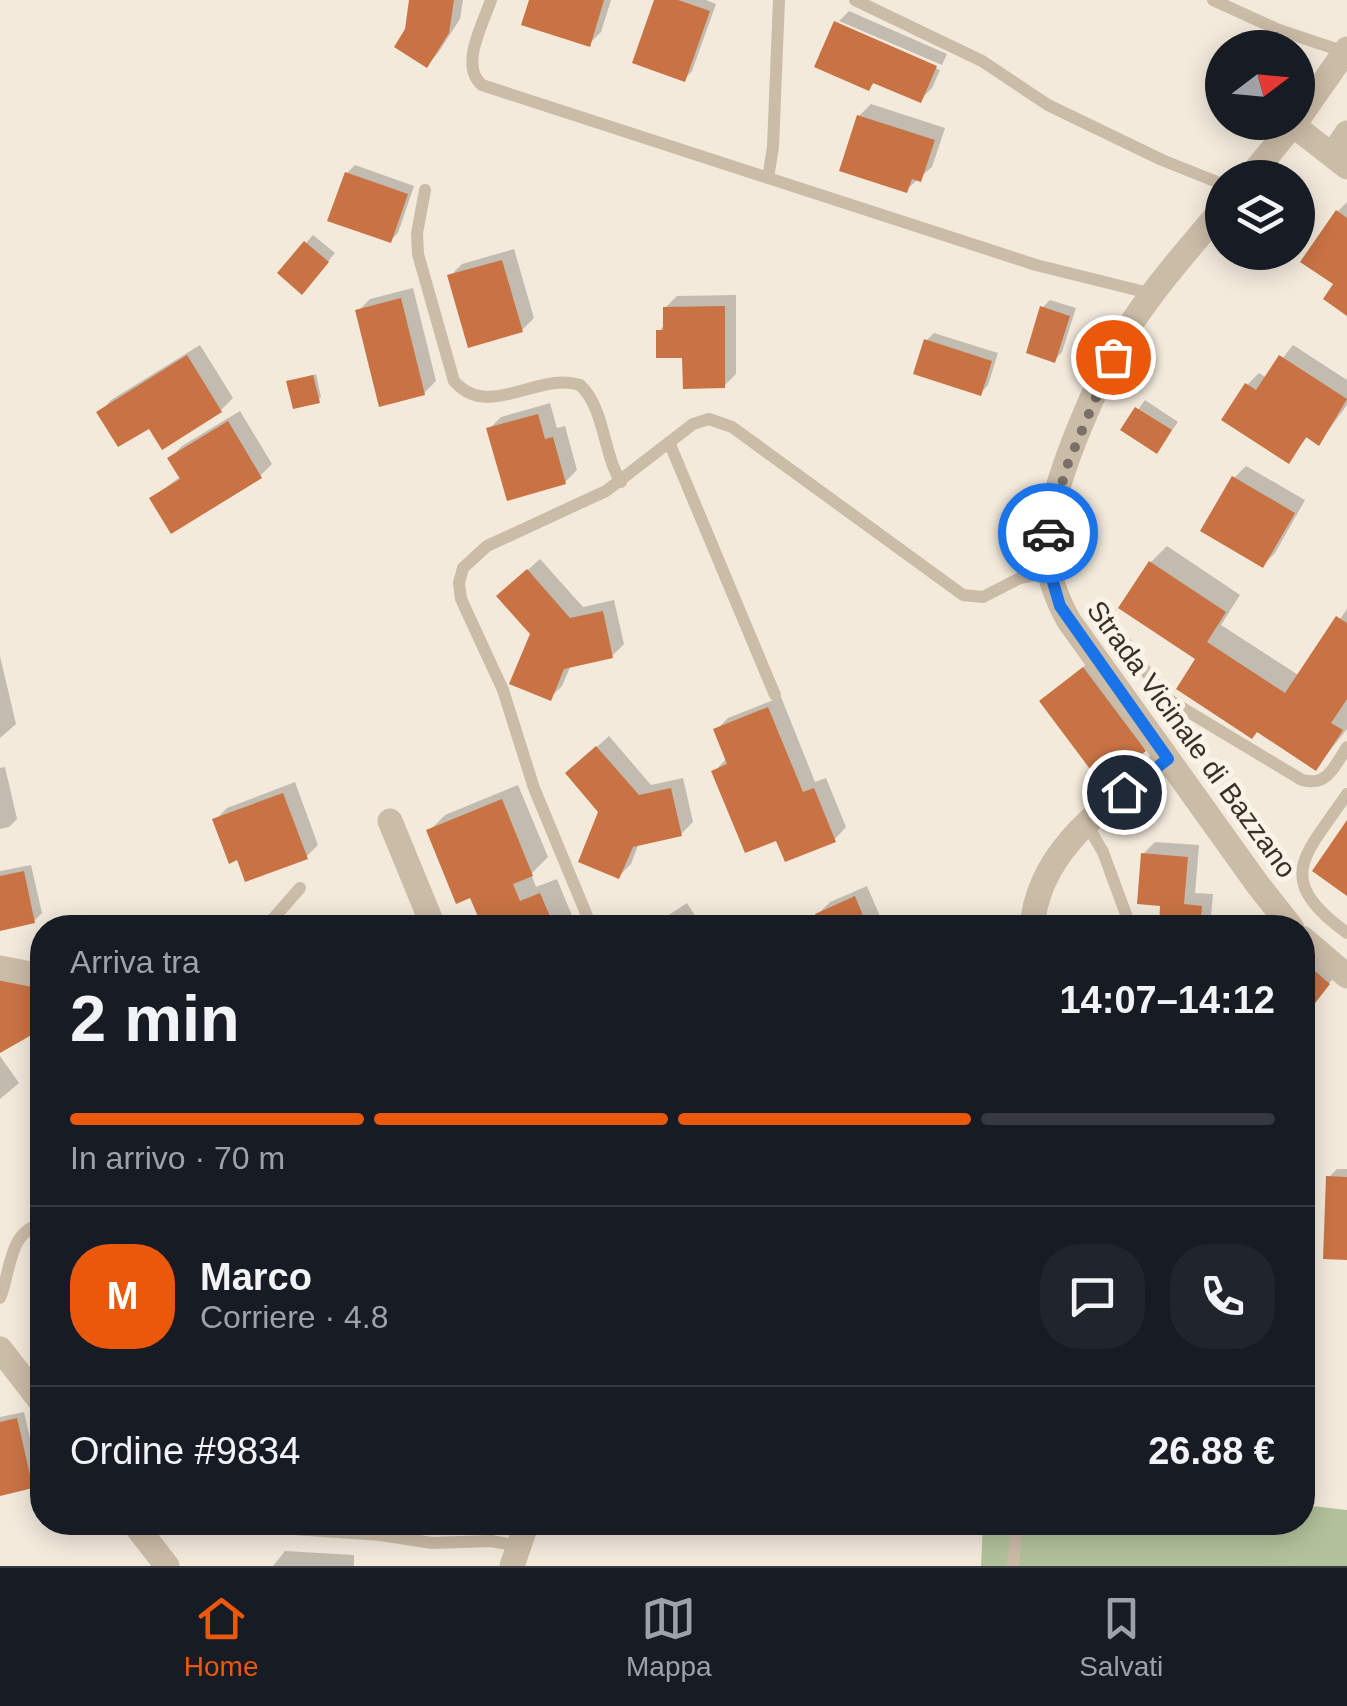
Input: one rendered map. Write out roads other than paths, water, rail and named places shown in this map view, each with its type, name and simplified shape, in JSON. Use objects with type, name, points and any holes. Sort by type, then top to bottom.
[{"type":"street","points":[[1315,94],[1346,51]]},
{"type":"street","points":[[1315,140],[1339,161],[1347,133]]},
{"type":"street","points":[[1264,160],[1280,140]]},
{"type":"street","name":"Strada Vicinale di Bazzano","points":[[1205,230],[1153,294],[1113,357],[1067,466],[1050,523],[1050,572],[1057,599],[1069,621],[1282,915]]},
{"type":"street","points":[[1034,915],[1044,879],[1063,848],[1086,822],[1168,759]]},
{"type":"street","points":[[390,822],[429,915]]},
{"type":"street","points":[[1315,949],[1347,976]]},
{"type":"street","points":[[0,968],[30,974]]},
{"type":"street","points":[[0,1348],[30,1388]]},
{"type":"street","points":[[143,1535],[166,1566]]},
{"type":"lane","points":[[491,0],[471,64],[478,82],[1036,265],[1153,294]]},
{"type":"lane","points":[[768,178],[779,0]]},
{"type":"lane","points":[[855,0],[972,56],[1048,106],[1205,177]]},
{"type":"lane","points":[[1213,0],[1279,30],[1346,51]]},
{"type":"lane","points":[[425,190],[417,233],[418,254],[454,381],[464,391],[481,398],[564,382],[580,385],[590,396],[611,463],[622,482]]},
{"type":"lane","points":[[587,915],[543,812],[503,690],[464,606],[458,583],[466,564],[487,546],[622,482],[669,442],[705,420],[727,424],[963,595],[983,596],[1020,578],[1050,572]]},
{"type":"lane","points":[[669,442],[774,695]]},
{"type":"lane","points":[[1099,606],[1164,698],[1286,771],[1308,782],[1322,781],[1347,747]]},
{"type":"lane","points":[[1347,794],[1305,856],[1300,871],[1311,902],[1347,933]]},
{"type":"lane","points":[[1086,822],[1108,863],[1126,915]]},
{"type":"lane","points":[[276,915],[300,888]]},
{"type":"lane","points":[[0,1298],[18,1241],[30,1228]]},
{"type":"lane","points":[[381,1535],[432,1543],[519,1545]]},
{"type":"lane","points":[[1013,1566],[1015,1535]]}]
